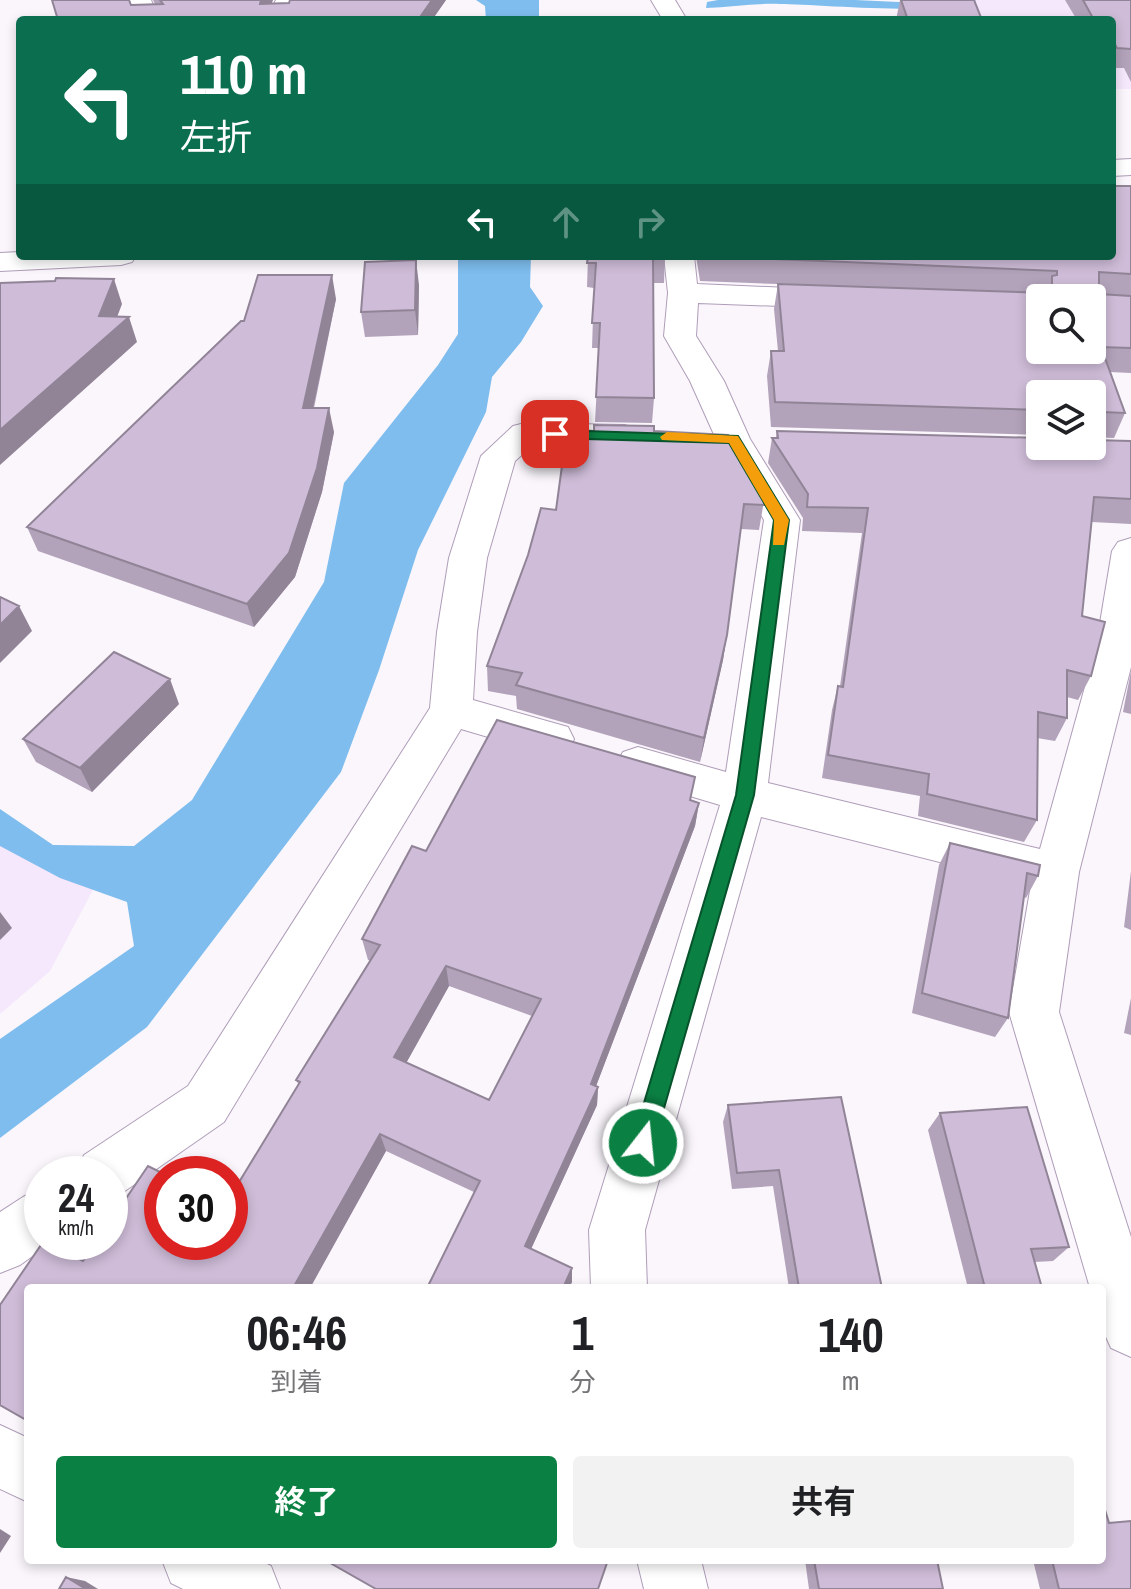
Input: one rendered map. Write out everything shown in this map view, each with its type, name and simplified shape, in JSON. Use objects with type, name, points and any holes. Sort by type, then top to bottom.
[{"type":"street","points":[[0,262],[40,260]]},
{"type":"street","points":[[619,1284],[617,1230],[745,795],[782,520],[734,439],[707,381],[680,336],[683,293],[679,260]]},
{"type":"street","points":[[683,293],[869,300]]},
{"type":"street","points":[[128,1157],[206,1104],[451,710],[457,632],[468,558],[499,456],[525,434],[659,437]]},
{"type":"street","points":[[1131,551],[1116,647],[1056,872],[1034,1012],[1131,1328]]},
{"type":"street","points":[[451,710],[745,795],[1056,872]]},
{"type":"street","points":[[0,1245],[24,1228]]},
{"type":"street","points":[[0,1456],[24,1469]]},
{"type":"street","points":[[201,1564],[248,1589]]},
{"type":"street","points":[[670,1564],[676,1589]]},
{"type":"shaded area","points":[[966,0],[1131,0],[1131,89],[1116,89],[1116,16],[944,16]]},
{"type":"shaded area","points":[[0,837],[105,867],[50,971],[0,1014]]},
{"type":"water","points":[[476,0],[539,0],[539,16],[486,16],[485,6]]},
{"type":"water","points":[[855,0],[942,4],[955,0],[976,0],[963,5],[914,9],[771,4],[706,8],[707,2]]},
{"type":"water","points":[[458,260],[531,260],[530,287],[543,306],[521,342],[492,377],[486,412],[418,550],[379,670],[341,772],[147,1027],[0,1138],[0,1039],[134,946],[127,902],[60,878],[0,846],[0,809],[53,845],[134,846],[192,800],[324,582],[344,483],[438,365],[458,334]]},
{"type":"building","points":[[52,0],[129,0],[131,5],[163,4],[160,0],[261,0],[260,4],[289,3],[290,0],[432,0],[421,16],[57,16]]},
{"type":"building","points":[[901,0],[974,0],[980,16],[907,16]]},
{"type":"building","points":[[1083,0],[1131,0],[1131,49],[1116,46],[1116,16],[1092,16]]},
{"type":"building","points":[[1116,186],[1131,186],[1131,274],[1099,272],[1099,284],[1052,284],[1052,276],[1057,275],[1057,271],[797,260],[1116,260]]},
{"type":"building","points":[[416,260],[415,310],[361,312],[365,262]]},
{"type":"building","points":[[587,260],[653,260],[654,398],[596,397],[600,323],[592,323],[596,263],[587,263]]},
{"type":"building","points":[[258,275],[332,275],[303,408],[329,408],[317,468],[289,553],[247,604],[27,527],[244,321]]},
{"type":"building","points":[[56,278],[114,279],[99,316],[129,317],[0,430],[0,283],[55,281]]},
{"type":"building","points":[[778,284],[1026,292],[1026,364],[1106,364],[1106,361],[1125,413],[1106,412],[1106,380],[1026,380],[1026,410],[775,402],[771,351],[784,351]]},
{"type":"building","points":[[1106,294],[1131,296],[1131,348],[1106,347]]},
{"type":"building","points":[[594,425],[654,426],[654,431],[728,435],[765,495],[764,505],[744,504],[727,635],[704,738],[516,685],[522,673],[487,666],[528,555],[541,508],[556,510],[567,429],[594,431]]},
{"type":"building","points":[[777,431],[1026,438],[1026,460],[1106,460],[1106,440],[1131,441],[1131,499],[1094,497],[1082,616],[1105,622],[1091,676],[1067,670],[1067,718],[1038,712],[1037,820],[927,794],[929,774],[828,755],[838,686],[843,687],[868,508],[807,507],[808,494],[772,438],[778,438]]},
{"type":"building","points":[[0,597],[19,606],[0,625]]},
{"type":"building","points":[[114,652],[170,679],[80,768],[23,739]]},
{"type":"building","points":[[497,720],[695,777],[690,800],[699,803],[591,1084],[598,1087],[525,1246],[572,1268],[565,1284],[429,1284],[480,1181],[380,1134],[295,1284],[24,1284],[24,1419],[0,1405],[0,1305],[31,1260],[128,1260],[128,1195],[144,1172],[144,1260],[248,1260],[248,1167],[300,1082],[296,1080],[380,945],[362,939],[412,846],[426,851]],"holes":[[[446,966],[541,999],[489,1100],[394,1057]]]},
{"type":"building","points":[[950,843],[1040,865],[1038,876],[1027,873],[1008,1018],[922,993]]},
{"type":"building","points":[[841,1097],[881,1284],[798,1284],[779,1170],[737,1173],[728,1105]]},
{"type":"building","points":[[1027,1107],[1069,1247],[1031,1249],[1041,1284],[984,1284],[940,1113]]},
{"type":"building","points":[[1106,1513],[1109,1523],[1131,1521],[1131,1589],[1059,1589],[1053,1564],[1106,1564]]},
{"type":"building","points":[[332,1564],[607,1564],[598,1589],[376,1589]]},
{"type":"building","points":[[815,1564],[938,1564],[943,1589],[819,1589]]},
{"type":"building","points":[[66,1577],[86,1589],[59,1589]]},
{"type":"slow traffic","points":[[667,437],[733,439],[782,520],[779,542]]},
{"type":"route","points":[[555,434],[733,439],[782,520],[745,795],[643,1143]]}]
